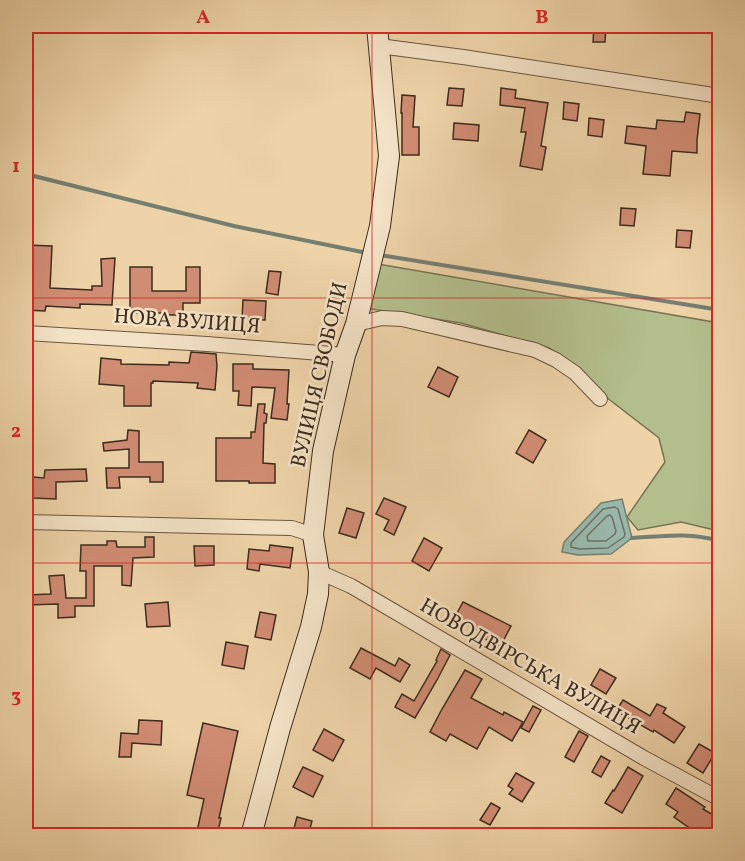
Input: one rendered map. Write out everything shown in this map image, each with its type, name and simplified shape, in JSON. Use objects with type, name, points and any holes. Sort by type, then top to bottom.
[{"type":"main road","name":"ВУЛИЦЯ СВОБОДИ","points":[[251,836],[280,728],[311,627],[318,594],[318,572],[313,535],[323,451],[345,355],[356,324],[380,226],[389,156],[377,26]]},
{"type":"street","points":[[379,46],[720,96]]},
{"type":"street","points":[[356,324],[382,318],[402,319],[535,350],[575,373],[600,399]]},
{"type":"street","name":"НОВА ВУЛИЦЯ","points":[[26,333],[345,355]]},
{"type":"street","points":[[26,522],[292,528],[313,535]]},
{"type":"street","name":"НОВОДВІРСЬКА ВУЛИЦЯ","points":[[318,572],[351,586],[644,758],[720,799]]},
{"type":"green space","points":[[378,264],[719,323],[719,531],[681,522],[638,530],[627,517],[665,462],[659,438],[606,397],[549,348],[461,323],[365,308]]},
{"type":"water","points":[[622,499],[632,538],[611,554],[578,555],[562,552],[564,542],[601,503]]},
{"type":"building","points":[[594,26],[606,26],[605,42],[593,42]]},
{"type":"building","points":[[449,88],[464,89],[462,106],[447,105]]},
{"type":"building","points":[[501,88],[516,90],[515,98],[548,103],[541,146],[546,147],[542,170],[520,166],[526,132],[521,132],[525,108],[500,105]]},
{"type":"building","points":[[402,95],[415,96],[413,127],[419,127],[419,155],[402,155]]},
{"type":"building","points":[[564,102],[579,104],[577,121],[563,119]]},
{"type":"building","points":[[686,112],[700,114],[697,153],[672,151],[670,176],[643,174],[646,146],[625,143],[627,126],[656,129],[657,120],[684,122]]},
{"type":"building","points":[[589,118],[604,120],[602,137],[588,135]]},
{"type":"building","points":[[454,123],[479,125],[478,141],[453,139]]},
{"type":"building","points":[[621,208],[636,209],[634,226],[620,225]]},
{"type":"building","points":[[677,230],[692,231],[690,248],[676,247]]},
{"type":"building","points":[[26,245],[52,246],[50,288],[92,290],[92,286],[102,286],[101,259],[115,258],[112,305],[80,304],[80,308],[46,306],[45,311],[26,310]]},
{"type":"building","points":[[130,267],[152,267],[152,291],[186,291],[186,267],[200,267],[200,303],[183,303],[183,315],[130,313]]},
{"type":"building","points":[[269,271],[281,272],[278,295],[266,293]]},
{"type":"building","points":[[243,300],[266,301],[265,320],[242,319]]},
{"type":"building","points":[[191,352],[216,354],[215,390],[197,388],[198,383],[153,381],[151,383],[151,406],[124,406],[124,386],[99,384],[101,358],[121,360],[121,364],[169,365],[169,362],[189,363]]},
{"type":"building","points":[[233,364],[253,364],[253,369],[289,370],[287,420],[271,418],[275,388],[252,387],[251,406],[238,405],[239,391],[233,391]]},
{"type":"building","points":[[438,367],[458,377],[449,397],[428,387]]},
{"type":"building","points":[[258,404],[265,404],[264,413],[267,414],[266,423],[264,423],[263,463],[275,464],[275,483],[216,481],[216,438],[251,438],[251,432],[255,432]]},
{"type":"building","points":[[128,430],[139,431],[139,462],[163,462],[163,482],[150,482],[150,477],[119,477],[120,488],[107,488],[106,468],[129,468],[129,449],[104,451],[103,443],[127,440]]},
{"type":"building","points":[[529,430],[546,440],[533,463],[516,453]]},
{"type":"building","points":[[86,469],[87,481],[56,482],[56,499],[33,498],[33,477],[44,478],[45,470]]},
{"type":"building","points":[[384,498],[406,507],[394,535],[384,530],[389,520],[376,514]]},
{"type":"building","points":[[347,508],[364,513],[356,538],[339,533]]},
{"type":"building","points":[[145,537],[154,537],[154,557],[133,558],[131,586],[122,585],[122,566],[94,566],[94,606],[75,606],[75,617],[58,618],[58,604],[26,605],[26,595],[51,594],[49,576],[64,575],[66,598],[86,598],[86,571],[80,571],[81,545],[107,545],[107,541],[116,541],[117,547],[145,547]]},
{"type":"building","points":[[424,538],[442,548],[429,571],[412,561]]},
{"type":"building","points":[[270,545],[293,548],[290,568],[260,564],[259,571],[247,569],[249,549],[269,551]]},
{"type":"building","points":[[194,546],[214,546],[214,565],[195,566]]},
{"type":"building","points":[[168,602],[170,626],[147,627],[145,604]]},
{"type":"building","points":[[463,602],[511,626],[500,647],[483,638],[485,634],[455,617]]},
{"type":"building","points":[[260,612],[276,615],[271,640],[255,637]]},
{"type":"building","points":[[226,642],[248,646],[244,669],[222,665]]},
{"type":"building","points":[[361,648],[395,666],[399,658],[410,665],[400,682],[376,668],[370,679],[350,668]]},
{"type":"building","points":[[441,649],[450,655],[415,718],[395,707],[402,694],[414,701],[437,661]]},
{"type":"building","points":[[600,669],[616,678],[606,694],[591,685]]},
{"type":"building","points":[[465,670],[482,679],[471,698],[503,715],[504,712],[523,722],[512,741],[489,727],[477,749],[450,734],[446,741],[430,732]]},
{"type":"building","points":[[623,700],[650,716],[657,704],[666,708],[663,713],[685,727],[674,743],[616,711]]},
{"type":"building","points":[[533,706],[541,710],[529,732],[521,728]]},
{"type":"building","points":[[139,720],[162,721],[161,745],[132,743],[131,757],[119,757],[121,733],[138,734]]},
{"type":"building","points":[[203,723],[238,731],[217,836],[196,836],[204,799],[187,795]]},
{"type":"building","points":[[324,729],[344,740],[333,761],[313,750]]},
{"type":"building","points":[[579,731],[588,736],[574,762],[565,757]]},
{"type":"building","points":[[699,744],[715,753],[703,773],[687,763]]},
{"type":"building","points":[[601,756],[610,761],[601,777],[592,772]]},
{"type":"building","points":[[303,767],[323,776],[313,797],[293,787]]},
{"type":"building","points":[[628,767],[643,776],[622,813],[605,803]]},
{"type":"building","points":[[516,773],[534,783],[522,802],[509,794],[513,789],[508,786]]},
{"type":"building","points":[[676,788],[720,819],[720,836],[701,836],[674,817],[678,812],[666,804]]},
{"type":"building","points":[[491,803],[500,808],[490,825],[480,820]]},
{"type":"building","points":[[297,817],[312,821],[308,836],[292,836]]},
{"type":"waterway","points":[[26,174],[234,226],[367,253]]},
{"type":"waterway","points":[[380,255],[720,310]]},
{"type":"waterway","points":[[632,538],[687,536],[720,541]]}]
